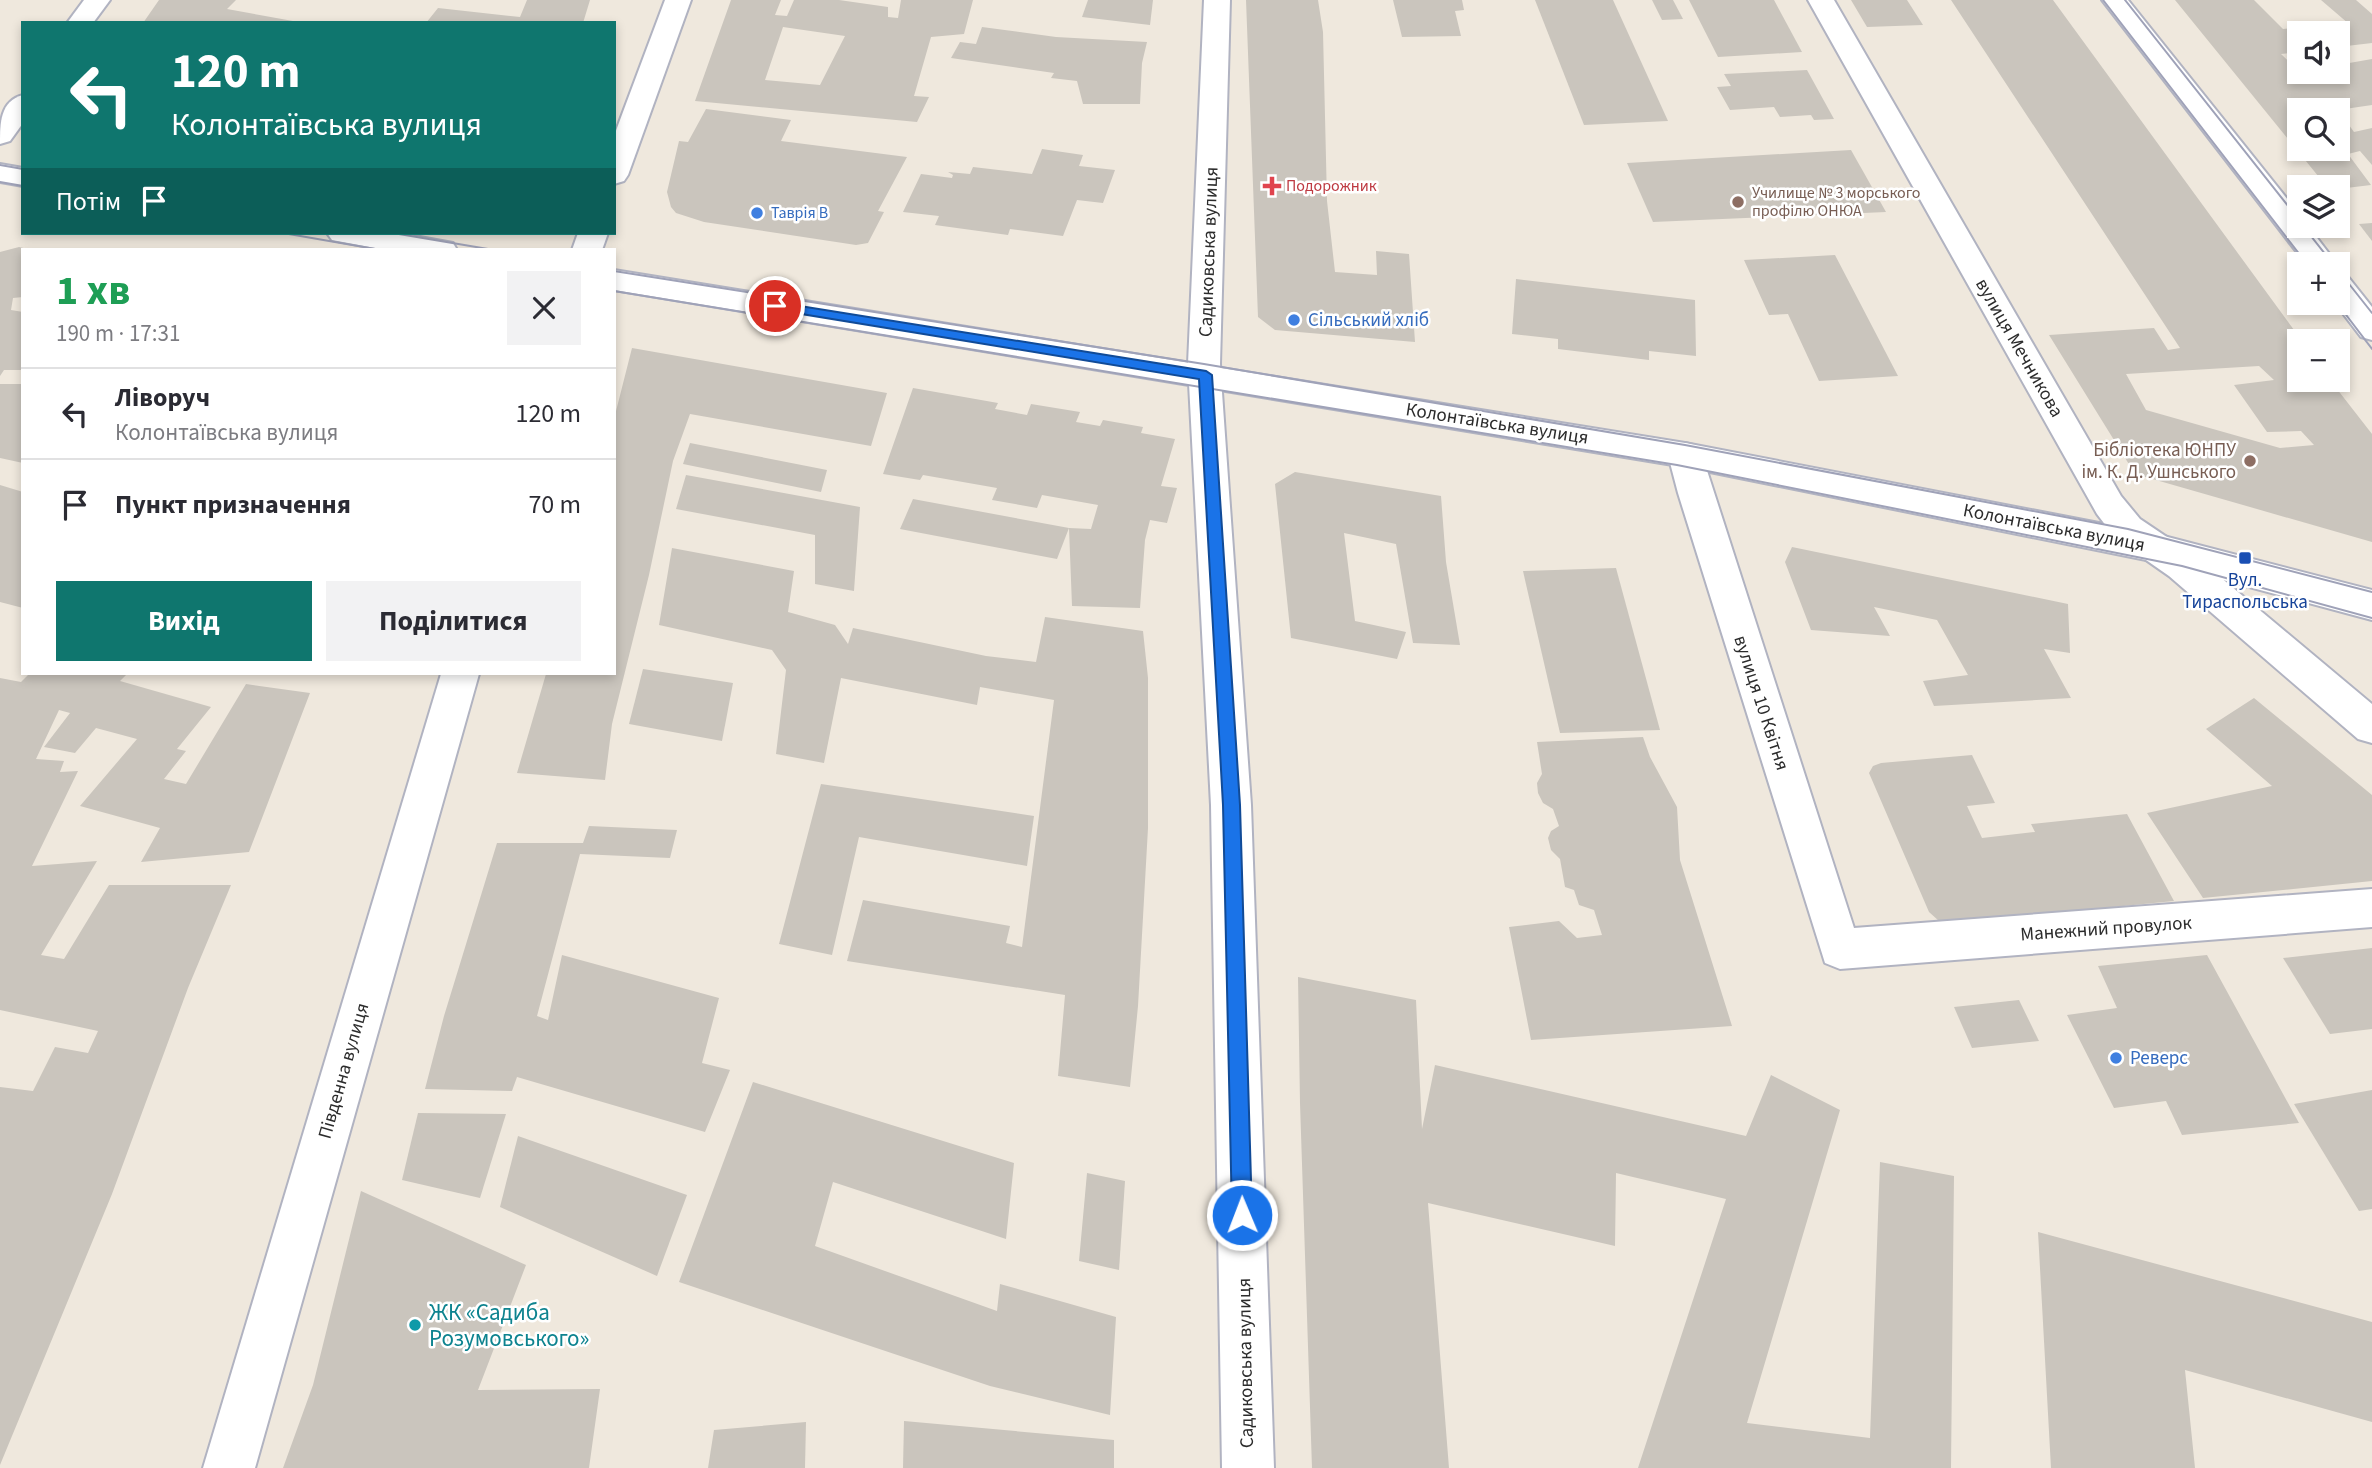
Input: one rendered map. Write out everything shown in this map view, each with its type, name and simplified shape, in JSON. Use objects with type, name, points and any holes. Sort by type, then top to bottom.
[{"type":"street","points":[[81,21],[97,0]]},
{"type":"street","points":[[616,170],[678,0]]},
{"type":"street","name":"Садиковська вулиця","points":[[1217,0],[1206,375],[1231,805],[1248,1468]]},
{"type":"street","name":"вулиця Мечникова","points":[[1821,0],[2109,505],[2128,529],[2182,566],[2372,727]]},
{"type":"street","points":[[2115,0],[2313,252]]},
{"type":"street","points":[[0,135],[21,106]]},
{"type":"street","points":[[0,173],[21,177]]},
{"type":"street","points":[[354,235],[430,248]]},
{"type":"street","name":"Колонтаївська вулиця","points":[[616,280],[1685,455],[2155,548],[2372,605]]},
{"type":"street","points":[[2350,301],[2372,329]]},
{"type":"street","name":"вулиця 10 Квітня","points":[[1685,455],[1840,949]]},
{"type":"street","name":"Південна вулиця","points":[[229,1468],[460,675]]},
{"type":"street","name":"Манежний провулок","points":[[1840,949],[2372,908]]},
{"type":"building","points":[[159,0],[236,0],[227,9],[293,21],[144,21]]},
{"type":"building","points":[[527,0],[590,0],[584,21],[428,21],[438,8],[520,17]]},
{"type":"building","points":[[731,0],[781,0],[775,15],[787,16],[794,0],[839,0],[888,7],[888,17],[898,18],[901,0],[973,0],[964,34],[931,37],[914,96],[929,97],[917,122],[695,101]],"holes":[[[783,27],[845,36],[820,85],[765,80]]]},
{"type":"building","points":[[1088,0],[1153,0],[1150,25],[1082,17]]},
{"type":"building","points":[[1246,0],[1318,0],[1323,32],[1327,201],[1335,272],[1377,275],[1376,251],[1409,254],[1415,342],[1275,330],[1258,317]]},
{"type":"building","points":[[1393,0],[1462,0],[1464,10],[1455,11],[1461,36],[1402,37]]},
{"type":"building","points":[[1535,0],[1613,0],[1668,121],[1584,125]]},
{"type":"building","points":[[1652,0],[1673,0],[1683,19],[1662,20]]},
{"type":"building","points":[[1689,0],[1774,0],[1802,52],[1718,57]]},
{"type":"building","points":[[1851,0],[1907,0],[1923,25],[1867,27]]},
{"type":"building","points":[[1951,0],[2053,0],[2293,329],[2287,329],[2287,392],[2339,392],[2372,434],[2372,542],[2135,474],[2049,335],[2154,328],[2168,350],[2180,348]],"holes":[[[2259,366],[2274,380],[2234,385],[2267,432],[2301,431],[2314,445],[2280,448],[2146,410],[2126,374]]]},
{"type":"building","points":[[2175,0],[2254,0],[2283,29],[2287,29],[2287,53],[2281,54],[2287,60],[2287,84],[2350,84],[2350,63],[2372,59],[2372,105],[2350,108],[2350,98],[2287,98],[2287,138]]},
{"type":"building","points":[[2321,0],[2356,0],[2372,14],[2372,43],[2350,46],[2350,21],[2346,21]]},
{"type":"building","points":[[982,27],[1056,37],[1147,42],[1142,63],[1140,104],[1083,104],[1077,81],[1051,78],[1054,73],[951,58],[960,42],[976,44]]},
{"type":"building","points":[[1807,70],[1834,119],[1814,120],[1811,115],[1780,117],[1774,107],[1730,110],[1717,87],[1731,86],[1724,74]]},
{"type":"building","points":[[706,109],[791,120],[781,141],[907,157],[878,211],[884,212],[868,243],[856,245],[704,222],[676,213],[671,207],[667,192],[679,141],[688,142]]},
{"type":"building","points":[[2350,126],[2354,132],[2372,128],[2372,165],[2360,151],[2350,154]]},
{"type":"building","points":[[1042,149],[1083,155],[1079,166],[1115,170],[1103,203],[1077,200],[1063,236],[1010,229],[1008,235],[935,225],[939,216],[903,212],[921,174],[952,178],[953,175],[948,172],[970,174],[973,167],[1032,174]]},
{"type":"building","points":[[1851,150],[1886,212],[1653,222],[1627,163]]},
{"type":"building","points":[[2350,157],[2371,185],[2350,188],[2350,175],[2317,175],[2306,161],[2350,161]]},
{"type":"building","points":[[2372,223],[2372,241],[2359,224]]},
{"type":"building","points":[[19,247],[24,248],[21,248],[21,297],[13,298],[11,310],[21,312],[21,370],[4,370],[0,376],[0,252]]},
{"type":"building","points":[[1835,255],[1898,376],[1819,381],[1788,314],[1769,315],[1744,260]]},
{"type":"building","points":[[1516,279],[1695,300],[1696,356],[1649,351],[1649,360],[1558,349],[1558,339],[1512,334]]},
{"type":"building","points":[[632,348],[887,393],[871,446],[690,414],[673,461],[649,575],[612,724],[605,780],[517,773],[546,675],[616,675],[616,411]]},
{"type":"building","points":[[0,384],[21,384],[21,463],[0,458]]},
{"type":"building","points":[[913,388],[998,403],[995,409],[1027,415],[1031,404],[1080,412],[1076,422],[1100,426],[1103,420],[1143,427],[1141,433],[1175,439],[1161,486],[1177,488],[1167,523],[1150,520],[1145,540],[1140,608],[1072,606],[1069,528],[1091,529],[1098,505],[1042,495],[1037,508],[992,500],[997,488],[923,475],[920,480],[883,474]]},
{"type":"building","points":[[690,443],[827,470],[821,492],[683,464]]},
{"type":"building","points":[[1295,472],[1441,496],[1446,562],[1460,645],[1413,643],[1396,544],[1344,533],[1355,621],[1406,632],[1397,659],[1291,638],[1275,484]]},
{"type":"building","points":[[686,475],[860,507],[854,591],[815,584],[815,535],[676,509]]},
{"type":"building","points":[[0,485],[21,491],[21,607],[0,602]]},
{"type":"building","points":[[913,499],[1069,528],[1057,559],[900,529]]},
{"type":"building","points":[[1792,547],[2068,604],[2070,653],[2044,649],[2071,698],[1934,706],[1923,681],[1968,675],[1937,620],[1874,607],[1890,636],[1811,630],[1785,562]]},
{"type":"building","points":[[672,548],[794,571],[788,612],[835,625],[848,644],[853,628],[986,656],[1036,662],[1045,617],[1143,631],[1148,678],[1148,828],[1138,1006],[1130,1087],[1058,1076],[1065,995],[847,961],[863,900],[1010,926],[1006,943],[1022,947],[1054,700],[980,687],[977,705],[841,678],[824,763],[776,754],[786,670],[772,650],[659,625]]},
{"type":"building","points":[[1616,568],[1660,730],[1560,733],[1523,571]]},
{"type":"building","points":[[643,669],[733,683],[722,741],[629,724]]},
{"type":"building","points":[[28,675],[126,675],[120,681],[211,707],[177,749],[186,751],[164,779],[186,784],[246,684],[310,693],[249,852],[141,862],[160,828],[80,806],[137,739],[96,728],[75,753],[44,747],[70,713],[59,710],[36,759],[64,761],[60,772],[78,771],[32,866],[97,861],[41,955],[64,959],[109,885],[231,885],[188,988],[112,1194],[0,1465],[0,1087],[33,1091],[55,1047],[88,1053],[98,1031],[0,1010],[0,678],[21,682]]},
{"type":"building","points":[[2254,698],[2372,795],[2372,881],[2203,898],[2147,813],[2272,786],[2206,729]]},
{"type":"building","points":[[1643,737],[1650,757],[1677,807],[1680,860],[1732,1026],[1531,1040],[1509,927],[1559,921],[1577,938],[1602,935],[1594,910],[1579,905],[1574,890],[1565,887],[1560,859],[1551,850],[1548,838],[1551,831],[1559,826],[1553,809],[1543,803],[1538,793],[1537,783],[1542,774],[1537,742]]},
{"type":"building","points":[[1972,755],[1995,803],[1967,806],[1982,838],[2035,832],[2031,824],[2127,814],[2174,901],[1951,923],[1939,921],[1929,912],[1869,773],[1873,766],[1881,763]]},
{"type":"building","points":[[821,784],[1034,816],[1027,866],[859,837],[832,955],[779,944]]},
{"type":"building","points":[[589,826],[677,830],[670,858],[580,854],[537,1016],[548,1020],[562,955],[719,998],[702,1063],[730,1070],[705,1132],[517,1077],[512,1091],[425,1089],[444,1016],[497,843],[583,843]]},
{"type":"building","points":[[2372,948],[2372,1029],[2330,1034],[2283,958]]},
{"type":"building","points":[[2207,955],[2299,1123],[2182,1135],[2166,1101],[2114,1108],[2067,1015],[2117,1008],[2098,966]]},
{"type":"building","points":[[1298,977],[1416,1000],[1422,1129],[1435,1065],[1746,1136],[1771,1075],[1840,1110],[1747,1423],[1870,1438],[1880,1162],[1954,1176],[1951,1468],[1638,1468],[1726,1199],[1616,1173],[1615,1246],[1428,1203],[1449,1468],[1312,1468]]},
{"type":"building","points":[[2019,1000],[2039,1041],[1972,1048],[1954,1007]]},
{"type":"building","points":[[753,1082],[1014,1163],[1006,1239],[833,1182],[815,1246],[997,1311],[1000,1284],[1116,1317],[1110,1415],[990,1386],[679,1282]]},
{"type":"building","points":[[2372,1090],[2372,1209],[2359,1211],[2294,1104]]},
{"type":"building","points":[[418,1113],[506,1114],[480,1198],[402,1180]]},
{"type":"building","points":[[518,1136],[687,1195],[657,1276],[500,1207]]},
{"type":"building","points":[[1087,1173],[1125,1181],[1119,1270],[1079,1261]]},
{"type":"building","name":"ЖК «Садиба Розумовського»","points":[[361,1191],[526,1265],[478,1390],[600,1389],[589,1468],[283,1468],[313,1385]]},
{"type":"building","points":[[2038,1232],[2372,1322],[2372,1422],[2185,1370],[2195,1468],[2051,1468]]},
{"type":"building","points":[[904,1421],[1114,1440],[1114,1468],[903,1468]]},
{"type":"building","points":[[806,1422],[805,1468],[708,1468],[714,1430]]},
{"type":"tram line","points":[[2103,0],[2298,252]]},
{"type":"tram line","points":[[2125,0],[2287,205]]},
{"type":"tram line","points":[[0,165],[21,169]]},
{"type":"tram line","points":[[0,182],[21,186]]},
{"type":"tram line","points":[[295,235],[369,248]]},
{"type":"tram line","points":[[405,235],[482,248]]},
{"type":"tram line","points":[[2312,238],[2324,252]]},
{"type":"tram line","points":[[616,271],[1204,364],[1685,445],[2128,529],[2372,592]]},
{"type":"tram line","points":[[2350,285],[2372,313]]},
{"type":"tram line","points":[[616,291],[1677,465],[2182,566],[2372,618]]},
{"type":"tram line","points":[[2346,315],[2372,349]]},
{"type":"place","name":"Подорожник","points":[[1272,186]]},
{"type":"place","name":"Училище № 3 морського профілю ОНЮА","points":[[1738,202]]},
{"type":"place","name":"Таврія В","points":[[757,213]]},
{"type":"place","name":"Сільський хліб","points":[[1294,320]]},
{"type":"place","name":"Бібліотека ЮНПУ ім. К. Д. Ушнського","points":[[2250,461]]},
{"type":"place","name":"Вул. Тираспольська","points":[[2245,558]]},
{"type":"place","name":"Реверс","points":[[2116,1058]]},
{"type":"place","name":"ЖК «Садиба Розумовського»","points":[[415,1325]]},
{"type":"route","points":[[775,306],[1206,375],[1231,805],[1242,1215]]}]
